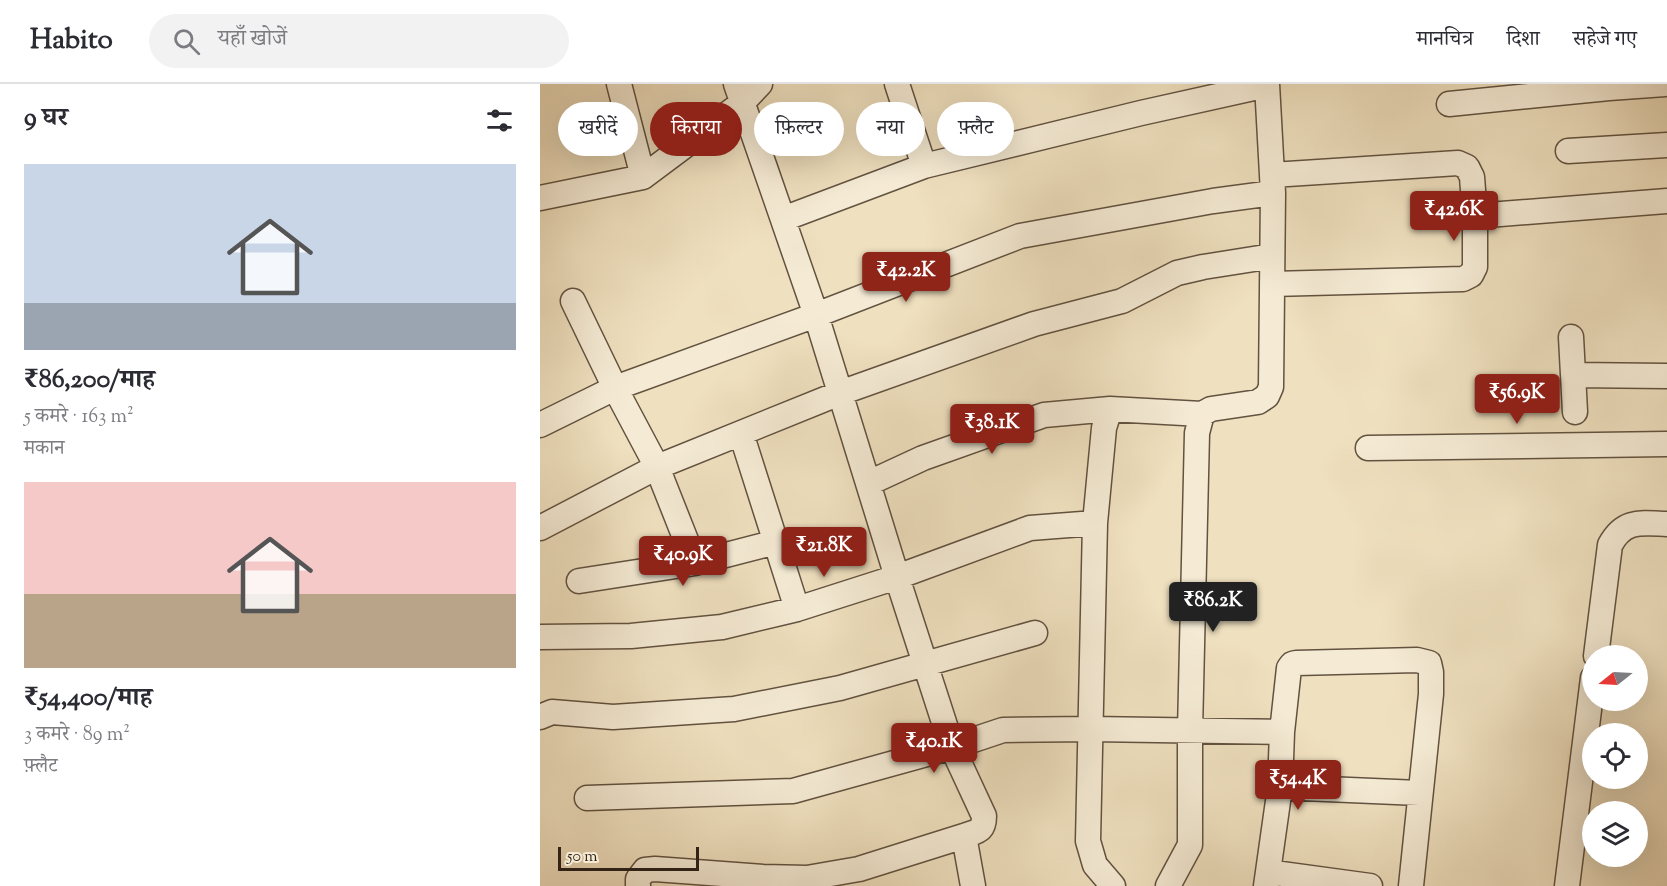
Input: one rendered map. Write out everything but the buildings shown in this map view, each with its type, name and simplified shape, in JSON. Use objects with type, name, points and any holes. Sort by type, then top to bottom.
[{"type":"street","points":[[619,84],[643,177]]},
{"type":"street","points":[[540,198],[643,177],[739,93],[760,84]]},
{"type":"street","points":[[897,84],[924,166]]},
{"type":"street","points":[[1449,104],[1609,86],[1665,84]]},
{"type":"street","points":[[783,219],[924,166],[1140,113],[1267,85],[1273,184],[1271,387],[1267,396],[1258,402],[1211,409],[1202,414],[1110,409],[1044,415],[923,458],[869,483]]},
{"type":"street","points":[[638,886],[638,879],[645,870],[655,869],[764,882],[861,877],[980,830],[984,825],[984,816],[952,747],[816,315],[739,93]]},
{"type":"street","points":[[1568,151],[1667,145]]},
{"type":"street","points":[[543,416],[816,315],[1020,236],[1213,201],[1273,184],[1458,163],[1467,167],[1472,177],[1475,216],[1475,267],[1471,276],[1463,279],[1272,284]]},
{"type":"street","points":[[1475,216],[1667,201]]},
{"type":"street","points":[[540,528],[657,467],[840,393],[1034,324],[1122,301],[1177,273],[1272,256]]},
{"type":"street","points":[[573,301],[615,388],[657,467],[695,563]]},
{"type":"street","points":[[1571,337],[1575,412]]},
{"type":"street","points":[[1573,375],[1667,376]]},
{"type":"street","points":[[1110,409],[1104,428],[1095,523],[1088,841],[1095,865],[1113,886]]},
{"type":"street","points":[[1168,886],[1190,845],[1190,731],[1197,433],[1202,414]]},
{"type":"street","points":[[741,433],[797,609]]},
{"type":"street","points":[[1368,448],[1667,444]]},
{"type":"street","points":[[540,637],[631,636],[722,627],[797,609],[897,577],[1029,528],[1095,523]]},
{"type":"street","points":[[1597,645],[1610,545],[1614,537],[1631,524],[1667,524]]},
{"type":"street","points":[[579,581],[695,563],[776,543]]},
{"type":"street","points":[[540,717],[552,711],[613,717],[734,709],[840,688],[1035,633]]},
{"type":"street","points":[[1370,886],[1267,879],[1280,787],[1282,732],[1289,668],[1292,664],[1405,660],[1429,663],[1431,694],[1411,886]]},
{"type":"street","points":[[1567,886],[1589,711]]},
{"type":"street","points":[[587,798],[793,791],[952,747],[1003,730],[1282,732]]},
{"type":"street","points":[[1280,787],[1419,794]]},
{"type":"street","points":[[964,836],[973,886]]}]
